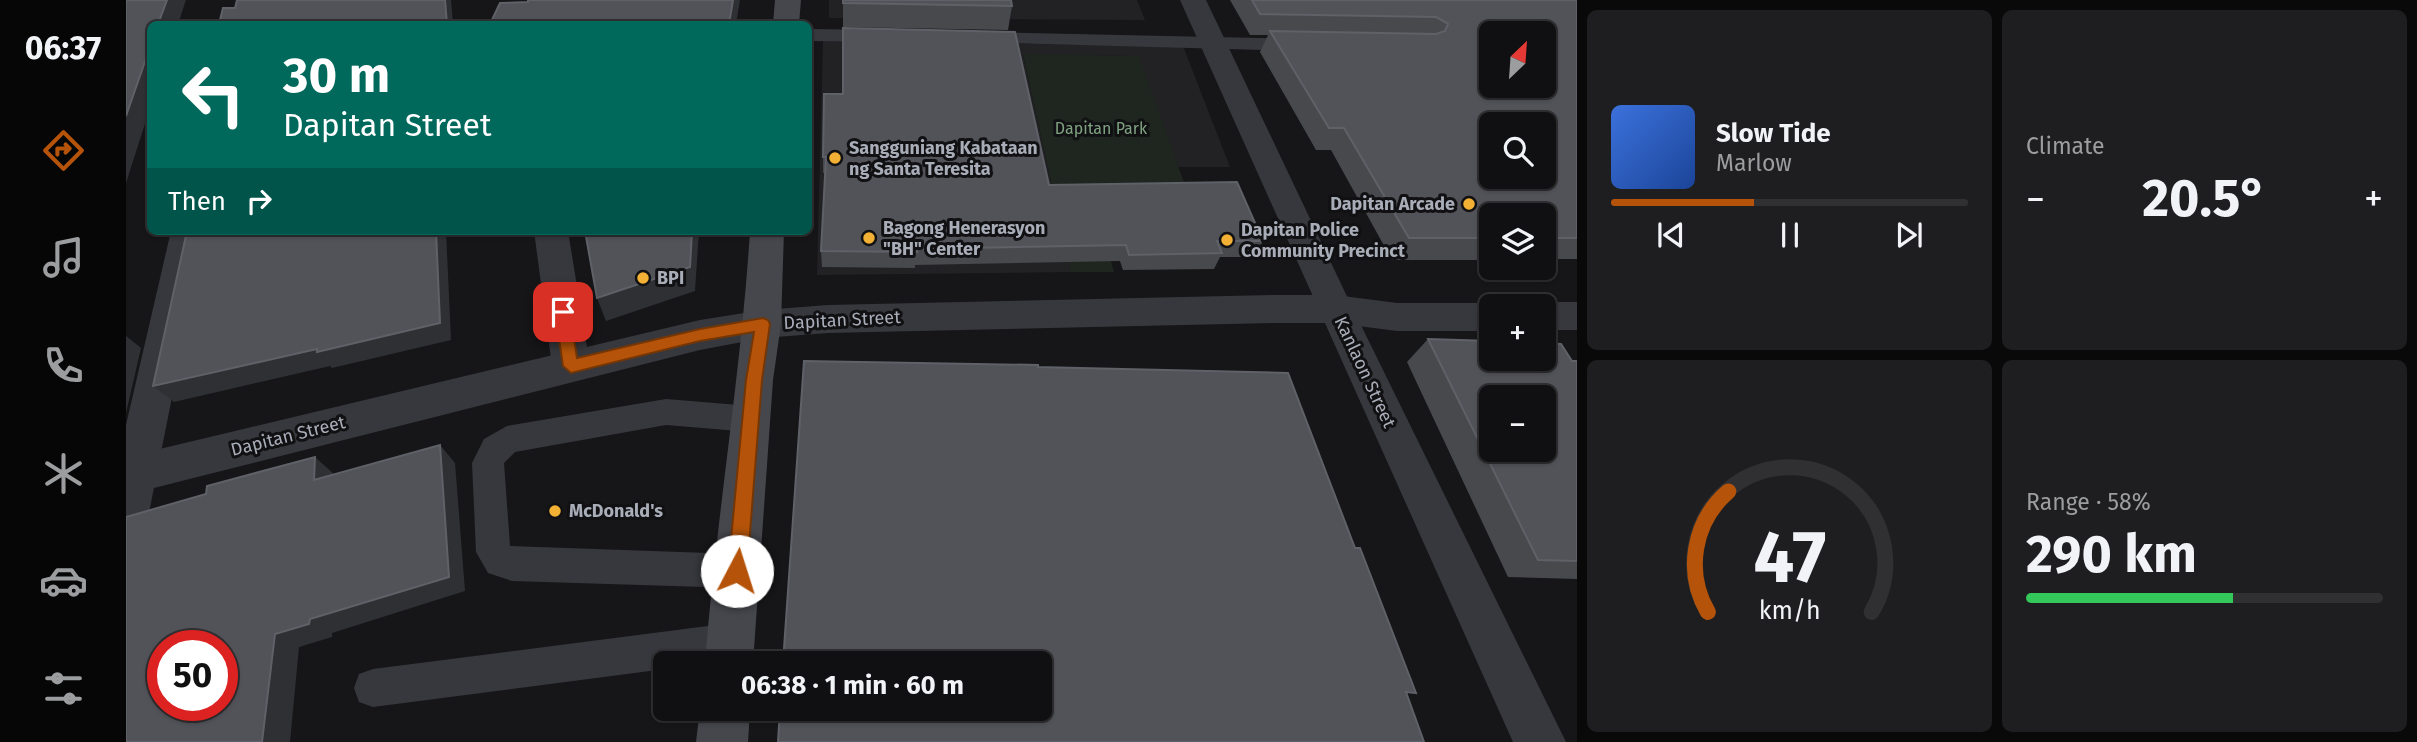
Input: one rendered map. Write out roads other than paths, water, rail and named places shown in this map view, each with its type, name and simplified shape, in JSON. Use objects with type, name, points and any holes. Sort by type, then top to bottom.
[{"type":"main road","points":[[786,21],[788,0]]},
{"type":"main road","points":[[730,651],[751,419],[763,324],[767,235]]},
{"type":"main road","points":[[722,742],[724,721]]},
{"type":"street","name":"Kanlaon Street","points":[[1193,0],[1335,309],[1540,742]]},
{"type":"street","points":[[126,518],[132,475],[187,235]]},
{"type":"street","points":[[552,235],[571,366]]},
{"type":"street","name":"Dapitan Street","points":[[132,475],[700,335],[763,324],[828,319],[1059,312],[1335,309],[1397,317],[1479,317]]},
{"type":"street","points":[[1556,316],[1577,316]]},
{"type":"lane","points":[[812,35],[906,37]]},
{"type":"lane","points":[[962,38],[1318,46]]},
{"type":"lane","points":[[737,571],[512,564],[500,561],[493,552],[488,463],[495,449],[507,440],[666,412],[751,419]]},
{"type":"lane","points":[[373,688],[653,661]]},
{"type":"place","name":"Sangguniang Kabataan ng Santa Teresita","points":[[835,158]]},
{"type":"place","name":"Dapitan Arcade","points":[[1469,204]]},
{"type":"place","name":"Bagong Henerasyon \"BH\" Center","points":[[869,238]]},
{"type":"place","name":"Dapitan Police Community Precinct","points":[[1227,240]]},
{"type":"place","name":"BPI","points":[[643,278]]},
{"type":"place","name":"McDonald's","points":[[555,511]]},
{"type":"park label","name":"Dapitan Park","points":[[1101,128]]}]
